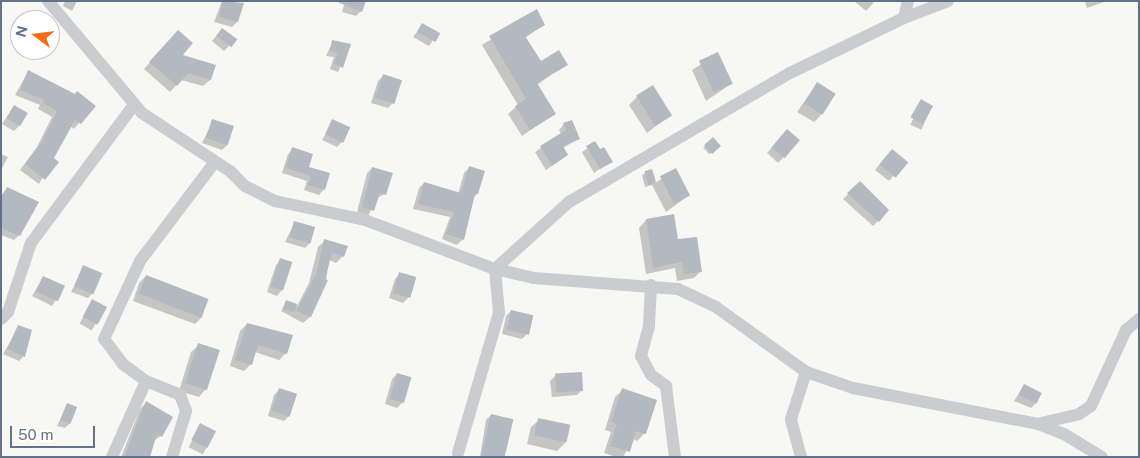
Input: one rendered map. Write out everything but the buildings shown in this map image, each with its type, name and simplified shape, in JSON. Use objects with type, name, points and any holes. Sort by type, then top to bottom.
[{"type":"street","points":[[904,18],[908,1]]},
{"type":"street","points":[[495,269],[569,202],[790,74],[904,18],[948,1]]},
{"type":"street","points":[[54,3],[142,114],[215,162],[245,186],[275,201],[365,220],[495,269],[534,278],[678,289],[716,307],[806,372],[853,388],[1038,424],[1064,434],[1102,457]]},
{"type":"street","points":[[1,319],[8,312],[31,243],[134,104]]},
{"type":"street","points":[[172,457],[186,411],[180,396],[146,381],[123,364],[104,339],[140,261],[215,162]]},
{"type":"street","points":[[458,453],[499,314],[495,269]]},
{"type":"street","points":[[651,286],[649,326],[641,356],[651,375],[666,386],[676,457]]},
{"type":"street","points":[[1038,424],[1065,419],[1091,406],[1126,330],[1139,320]]},
{"type":"street","points":[[802,457],[791,419],[806,372]]},
{"type":"street","points":[[112,457],[146,381]]}]
